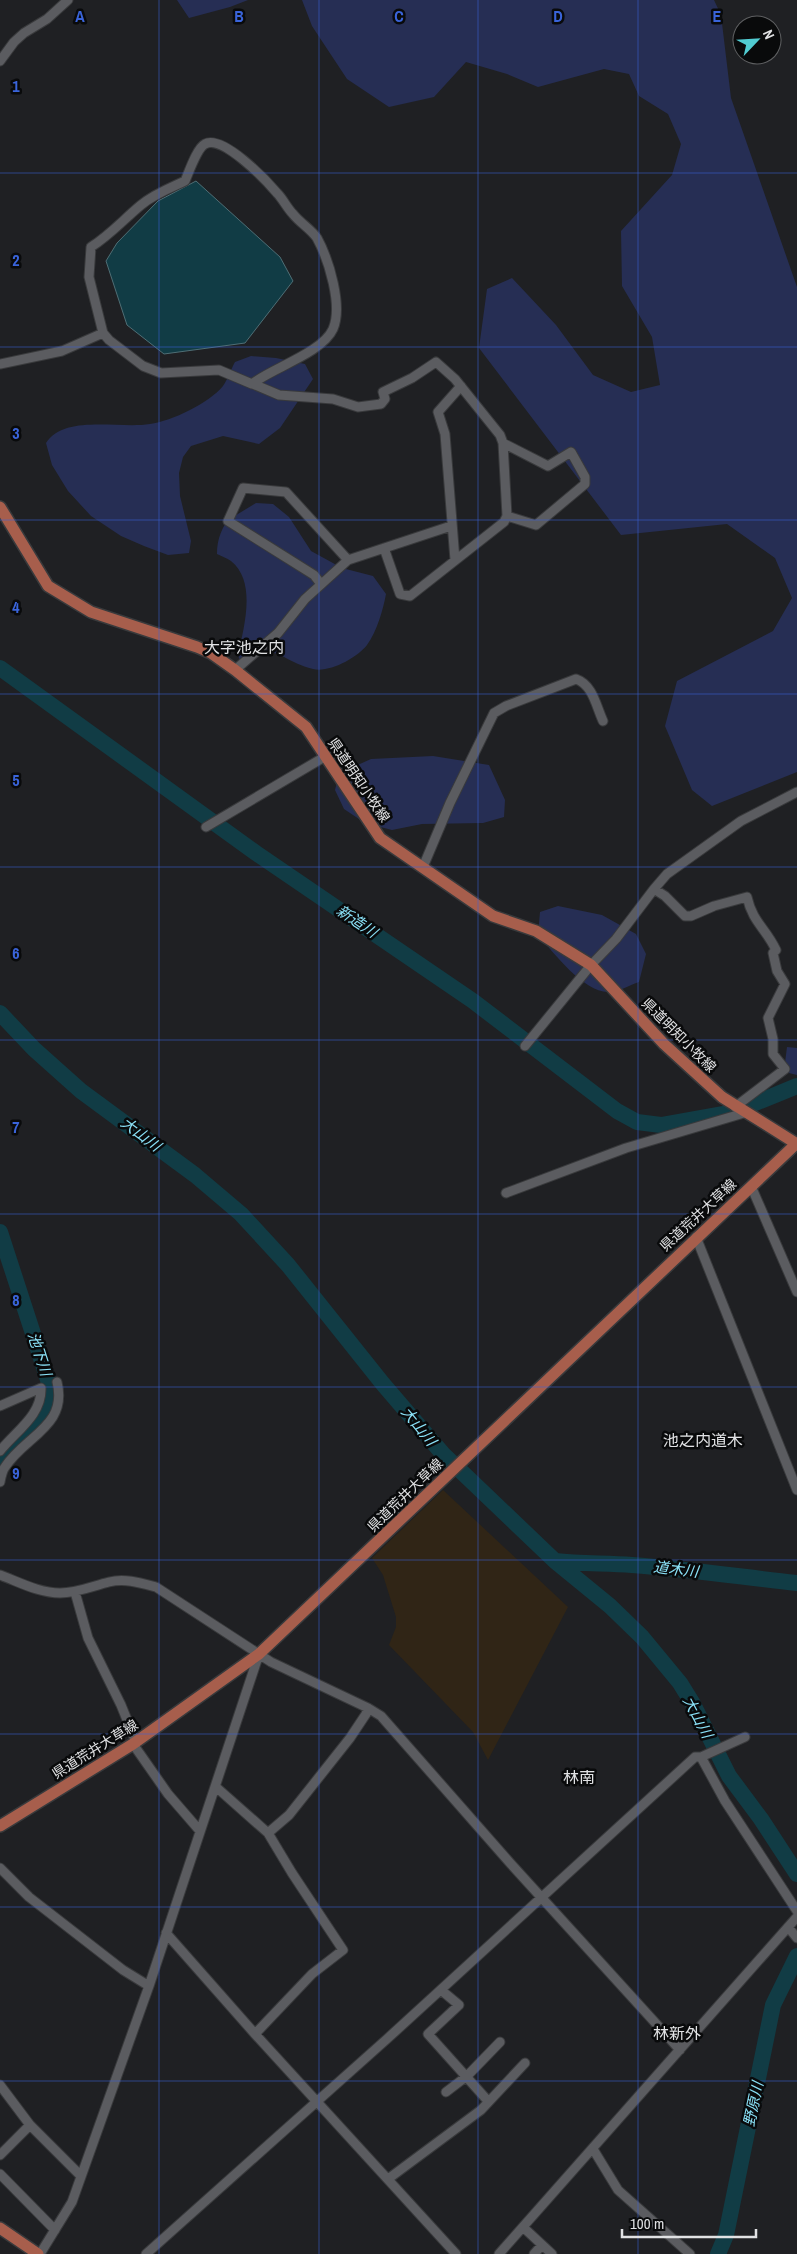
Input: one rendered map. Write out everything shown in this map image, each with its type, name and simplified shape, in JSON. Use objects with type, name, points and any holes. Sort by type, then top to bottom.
[{"type":"main road","name":"県道明知小牧線","points":[[0,507],[48,586],[91,612],[211,653],[235,670],[306,727],[380,838],[493,916],[536,931],[591,965],[664,1044],[722,1097],[797,1144]]},
{"type":"main road","name":"県道荒井大草線","points":[[0,1826],[134,1743],[259,1654],[472,1450],[550,1379],[696,1238],[797,1144]]},
{"type":"main road","points":[[0,2228],[39,2254]]},
{"type":"street","points":[[0,61],[19,38],[47,19],[68,0]]},
{"type":"street","points":[[252,384],[307,354],[328,336],[337,318],[338,301],[323,250],[316,236],[293,215],[278,194],[236,155],[220,143],[205,144],[200,149],[185,181],[158,193],[104,239],[91,247],[89,277],[103,333],[109,340],[143,366],[161,373],[219,370],[252,384],[278,395],[328,398],[358,407],[381,404],[385,399],[383,392],[412,378],[436,362],[461,386],[503,442],[508,516],[504,522],[410,596],[400,594],[384,548]]},
{"type":"street","points":[[0,364],[62,351],[103,333]]},
{"type":"street","points":[[455,560],[445,434],[438,412],[461,386]]},
{"type":"street","points":[[503,442],[548,466],[571,452],[585,477],[585,484],[536,525],[508,516]]},
{"type":"street","points":[[321,584],[314,575],[228,521],[243,488],[286,492],[348,560]]},
{"type":"street","points":[[235,670],[278,633],[291,614],[348,560],[451,526]]},
{"type":"street","points":[[423,867],[450,803],[494,713],[576,679],[588,687],[603,721]]},
{"type":"street","points":[[206,827],[326,756]]},
{"type":"street","points":[[525,1046],[591,965],[616,939],[667,874],[740,821],[797,792]]},
{"type":"street","points":[[506,1194],[626,1148],[740,1110],[785,1069],[773,1054],[773,1039],[768,1018],[785,984],[773,960],[773,953],[776,950],[769,936],[754,920],[747,897],[714,906],[691,916],[685,916],[665,896],[654,889]]},
{"type":"street","points":[[751,1186],[797,1292]]},
{"type":"street","points":[[696,1238],[797,1490]]},
{"type":"street","points":[[0,1482],[5,1467],[44,1428],[57,1411],[60,1398],[57,1382]]},
{"type":"street","points":[[0,1406],[41,1388],[42,1400],[36,1412],[0,1451]]},
{"type":"street","points":[[0,1575],[33,1589],[58,1593],[74,1592],[112,1581],[136,1582],[156,1587],[286,1670],[368,1708],[381,1716],[680,2050]]},
{"type":"street","points":[[74,1592],[88,1638],[121,1704],[134,1743],[168,1794],[200,1831]]},
{"type":"street","points":[[39,2254],[72,2202],[82,2176],[149,1986],[259,1654]]},
{"type":"street","points":[[268,1833],[289,1815],[350,1738],[368,1708]]},
{"type":"street","points":[[146,2254],[440,1990],[695,1757],[703,1756],[744,1737]]},
{"type":"street","points":[[703,1756],[734,1816],[797,1911]]},
{"type":"street","points":[[216,1787],[268,1833],[343,1950],[312,1974],[255,2034]]},
{"type":"street","points":[[0,1868],[29,1897],[123,1970],[149,1986]]},
{"type":"street","points":[[498,2254],[524,2228],[797,1917]]},
{"type":"street","points":[[788,1927],[797,1938]]},
{"type":"street","points":[[166,1933],[255,2034],[456,2254]]},
{"type":"street","points":[[440,1990],[459,2005],[428,2034],[488,2101]]},
{"type":"street","points":[[446,2092],[467,2076],[500,2042]]},
{"type":"street","points":[[388,2179],[481,2110],[525,2063]]},
{"type":"street","points":[[0,2085],[30,2125],[82,2176]]},
{"type":"street","points":[[0,2155],[30,2125]]},
{"type":"street","points":[[593,2149],[618,2190],[690,2254]]},
{"type":"street","points":[[0,2174],[55,2230]]},
{"type":"street","points":[[524,2228],[552,2254]]},
{"type":"street","points":[[534,2254],[542,2245]]},
{"type":"shaded area","points":[[177,0],[248,0],[189,18]]},
{"type":"shaded area","points":[[302,0],[714,0],[721,15],[731,98],[797,287],[797,772],[712,806],[692,790],[665,726],[677,681],[773,631],[792,598],[775,558],[727,524],[621,535],[479,348],[487,289],[512,278],[556,325],[593,375],[631,392],[660,385],[652,337],[622,286],[621,231],[672,175],[681,144],[668,114],[639,96],[629,74],[604,69],[538,87],[507,74],[466,62],[434,97],[389,107],[347,79],[312,26]]},
{"type":"shaded area","points":[[196,181],[280,257],[293,281],[245,343],[164,354],[127,325],[106,261],[117,243],[158,201]]},
{"type":"shaded area","points":[[251,356],[276,358],[305,364],[313,379],[280,428],[259,444],[223,436],[191,446],[183,457],[179,473],[180,496],[191,541],[189,553],[168,555],[121,536],[91,516],[68,491],[52,465],[46,443],[54,434],[65,428],[93,424],[137,425],[169,419],[209,399],[223,386],[235,362]]},
{"type":"shaded area","points":[[256,503],[273,504],[289,517],[311,551],[342,568],[373,576],[386,594],[374,633],[367,645],[357,655],[334,667],[320,670],[301,665],[279,654],[272,653],[264,653],[240,661],[238,655],[246,605],[244,581],[239,570],[231,561],[217,554],[217,548],[221,533],[231,515],[233,517]]},
{"type":"shaded area","points":[[433,756],[489,765],[505,800],[504,817],[483,823],[422,824],[392,830],[365,823],[344,809],[335,790],[337,782],[351,768],[371,759]]},
{"type":"shaded area","points":[[558,906],[602,915],[636,934],[646,954],[639,982],[613,992],[599,991],[570,971],[538,935],[540,912]]},
{"type":"shaded area","points":[[787,1047],[797,1048],[797,1075],[789,1073],[785,1063]]},
{"type":"shaded area","points":[[443,1490],[568,1607],[488,1760],[473,1732],[389,1645],[396,1627],[396,1617],[383,1575],[372,1558]]},
{"type":"waterway","name":"新造川","points":[[0,668],[256,853],[473,1001],[617,1111],[637,1122],[661,1125],[728,1113]]},
{"type":"waterway","name":"大山川","points":[[0,1013],[34,1049],[81,1091],[195,1175],[241,1214],[288,1265],[383,1384],[443,1454],[555,1561],[610,1606],[642,1637],[680,1683],[693,1704],[729,1776],[761,1819],[797,1874]]},
{"type":"waterway","name":"新造川","points":[[748,1106],[797,1086]]},
{"type":"waterway","name":"池下川","points":[[0,1232],[52,1392],[50,1402],[39,1420],[0,1460]]},
{"type":"waterway","name":"道木川","points":[[555,1561],[622,1564],[797,1583]]},
{"type":"waterway","name":"野原川","points":[[718,2254],[726,2235],[773,2005],[797,1956]]},
{"type":"district","name":"大字池之内","points":[[244,647]]},
{"type":"district","name":"池之内道木","points":[[703,1440]]},
{"type":"district","name":"林南","points":[[579,1777]]},
{"type":"district","name":"林新外","points":[[677,2033]]}]
